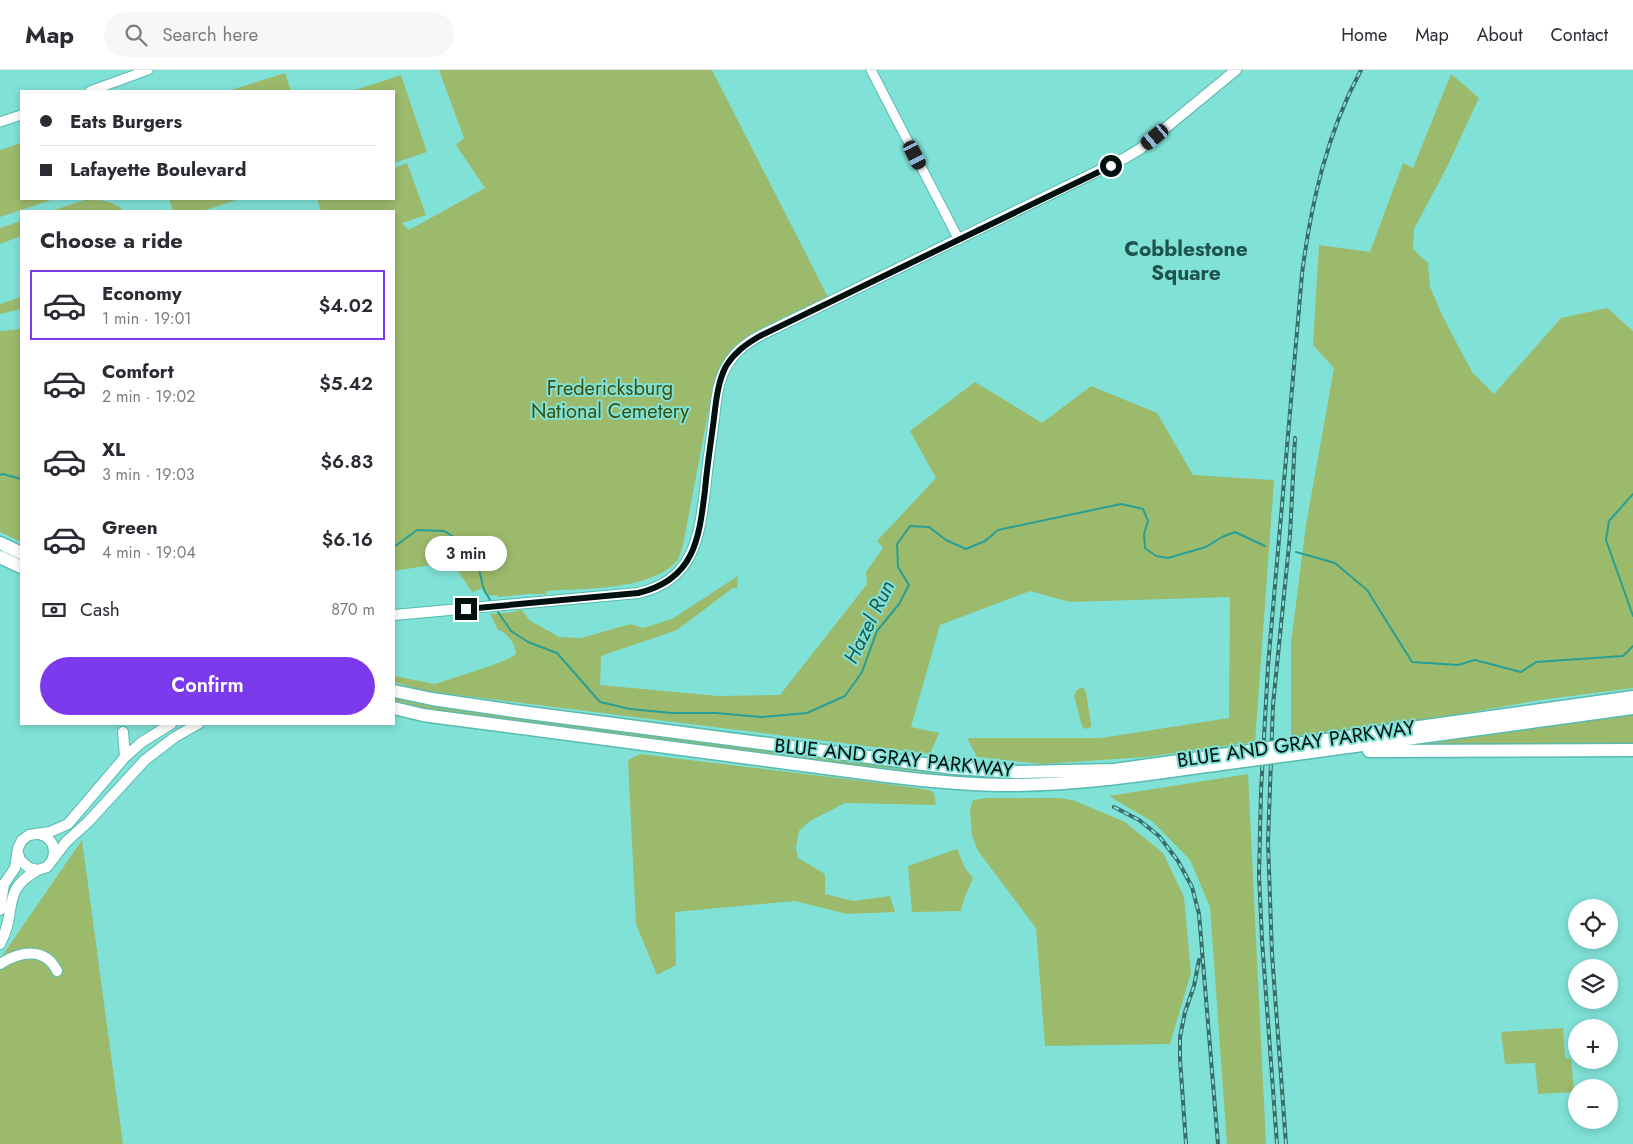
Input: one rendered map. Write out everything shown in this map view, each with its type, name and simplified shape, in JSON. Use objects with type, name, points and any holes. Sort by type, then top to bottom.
[{"type":"highway","points":[[0,543],[20,553]]},
{"type":"highway","points":[[0,557],[20,567]]},
{"type":"highway","name":"BLUE AND GRAY PARKWAY","points":[[395,691],[432,699],[521,712],[931,765],[1017,772],[1114,770],[1222,759],[1633,708]]},
{"type":"highway","name":"BLUE AND GRAY PARKWAY","points":[[1297,749],[1633,697]]},
{"type":"highway","name":"BLUE AND GRAY PARKWAY","points":[[395,708],[445,718],[867,774],[954,783],[1009,786],[1067,783],[1155,774],[1222,759]]},
{"type":"highway","points":[[1297,749],[1380,751],[1633,751]]},
{"type":"main road","points":[[395,615],[638,593],[660,586],[671,579],[685,565],[695,546],[701,523],[715,406],[722,375],[735,354],[746,344],[1125,158],[1236,70]]},
{"type":"main road","points":[[0,910],[1,890],[15,868],[22,840],[28,835],[56,831],[68,824],[125,757],[170,725]]},
{"type":"main road","points":[[0,944],[6,929],[14,887],[22,879],[46,867],[66,842],[88,822],[139,766],[155,752],[196,725]]},
{"type":"main road","points":[[123,732],[125,757]]},
{"type":"main road","points":[[138,746],[142,755],[139,766]]},
{"type":"main road","points":[[39,834],[46,836],[52,842],[55,851],[53,860]]},
{"type":"main road","points":[[18,852],[20,860],[24,865],[38,870]]},
{"type":"main road","points":[[0,964],[16,955],[31,953],[46,958],[57,971]]},
{"type":"street","points":[[93,90],[148,70]]},
{"type":"street","points":[[871,70],[959,240]]},
{"type":"street","points":[[0,122],[20,115]]},
{"type":"green space","name":"Fredericksburg National Cemetery","points":[[439,70],[712,70],[828,297],[759,330],[735,346],[727,355],[718,370],[713,387],[680,554],[676,562],[664,571],[649,578],[615,586],[546,591],[547,594],[498,597],[497,595],[488,596],[483,588],[472,592],[456,568],[431,565],[395,571],[395,210],[321,210],[317,200],[395,200],[395,168],[407,163],[426,215],[402,223],[409,230],[485,188],[456,145],[464,138]]},
{"type":"green space","points":[[285,73],[291,90],[231,90]]},
{"type":"green space","points":[[1451,74],[1479,98],[1446,169],[1414,229],[1413,249],[1428,263],[1430,287],[1443,317],[1472,372],[1494,394],[1561,318],[1607,308],[1633,331],[1633,688],[1540,700],[1439,718],[1291,737],[1291,643],[1306,525],[1334,368],[1313,345],[1319,245],[1370,252],[1403,163],[1413,168]]},
{"type":"green space","points":[[401,75],[427,152],[395,163],[395,90],[355,90]]},
{"type":"green space","points":[[20,143],[20,200],[51,200],[0,217],[0,150]]},
{"type":"green space","points":[[85,200],[111,203],[123,210],[54,210]]},
{"type":"green space","points":[[169,200],[236,200],[206,210],[173,210]]},
{"type":"green space","points":[[20,221],[20,236],[0,244],[0,228]]},
{"type":"green space","points":[[20,297],[20,309],[0,314],[0,304]]},
{"type":"green space","points":[[20,329],[20,542],[0,532],[0,331]]},
{"type":"green space","points":[[975,382],[1042,423],[1091,386],[1157,413],[1193,475],[1274,480],[1255,742],[1146,757],[1042,764],[977,757],[967,738],[1101,738],[1229,718],[1230,597],[1070,602],[1030,591],[940,625],[911,727],[939,733],[930,754],[425,691],[395,682],[395,676],[435,684],[493,665],[516,654],[510,639],[505,633],[498,630],[490,614],[522,610],[529,620],[559,637],[581,638],[631,624],[643,628],[672,619],[738,576],[737,588],[733,588],[677,630],[601,656],[600,685],[718,696],[780,695],[867,584],[866,572],[883,548],[877,541],[936,478],[910,431]]},
{"type":"green space","points":[[1083,687],[1086,692],[1091,724],[1091,727],[1085,729],[1082,726],[1074,696],[1077,690]]},
{"type":"green space","points":[[402,697],[940,772],[932,773],[859,765],[844,766],[450,715],[395,703],[395,698]]},
{"type":"green space","points":[[1633,714],[1633,746],[1422,745],[1485,734]]},
{"type":"green space","points":[[640,754],[929,790],[934,793],[936,805],[845,803],[810,821],[799,831],[796,848],[798,858],[825,874],[825,894],[853,901],[890,896],[895,912],[847,914],[795,901],[675,912],[676,965],[657,975],[636,924],[628,760]]},
{"type":"green space","points":[[1248,774],[1266,1144],[1227,1144],[1210,907],[1190,860],[1153,822],[1109,796]]},
{"type":"green space","points":[[987,798],[1061,798],[1075,801],[1125,822],[1163,853],[1184,897],[1191,973],[1170,1044],[1045,1046],[1036,928],[978,851],[972,835],[970,810],[973,800]]},
{"type":"green space","points":[[82,840],[123,1144],[0,1144],[0,959]]},
{"type":"green space","points":[[957,849],[965,868],[973,878],[961,911],[912,912],[908,866]]},
{"type":"green space","points":[[1563,1028],[1565,1058],[1568,1058],[1568,1069],[1572,1069],[1573,1079],[1568,1079],[1568,1092],[1538,1094],[1535,1063],[1505,1064],[1501,1032]]},
{"type":"waterway","name":"Hazel Run","points":[[0,475],[3,474],[20,479]]},
{"type":"waterway","name":"Hazel Run","points":[[1633,494],[1609,521],[1606,540],[1633,616]]},
{"type":"waterway","name":"Hazel Run","points":[[496,609],[511,631],[528,642],[557,653],[600,702],[630,709],[672,713],[716,713],[761,717],[807,713],[845,696],[862,672],[877,631],[899,604],[909,585],[898,567],[897,544],[910,526],[929,527],[946,540],[966,549],[985,541],[998,530],[1121,504],[1143,509],[1148,521],[1144,534],[1145,548],[1156,556],[1168,558],[1206,547],[1222,537],[1235,532],[1265,546]]},
{"type":"waterway","name":"Hazel Run","points":[[395,546],[417,530],[444,531],[467,545],[476,558],[484,590],[492,603]]},
{"type":"waterway","name":"Hazel Run","points":[[1296,552],[1335,563],[1367,590],[1412,662],[1458,665],[1475,660],[1521,672],[1536,662],[1623,656],[1633,646]]},
{"type":"railway","points":[[1277,1144],[1259,875],[1261,791],[1268,666],[1302,274],[1310,221],[1330,144],[1349,94],[1361,70]]},
{"type":"railway","points":[[1286,1144],[1272,954],[1268,842],[1273,705],[1290,535],[1295,438]]},
{"type":"railway","points":[[1114,807],[1139,820],[1159,836],[1178,861],[1192,887],[1199,914],[1218,1144]]},
{"type":"railway","points":[[1186,1144],[1180,1037],[1199,960]]},
{"type":"district","name":"Cobblestone Square","points":[[1186,261]]},
{"type":"route","points":[[466,609],[638,593],[651,590],[671,579],[685,565],[695,546],[701,523],[715,406],[721,378],[731,359],[739,350],[760,336],[1111,166]]}]
